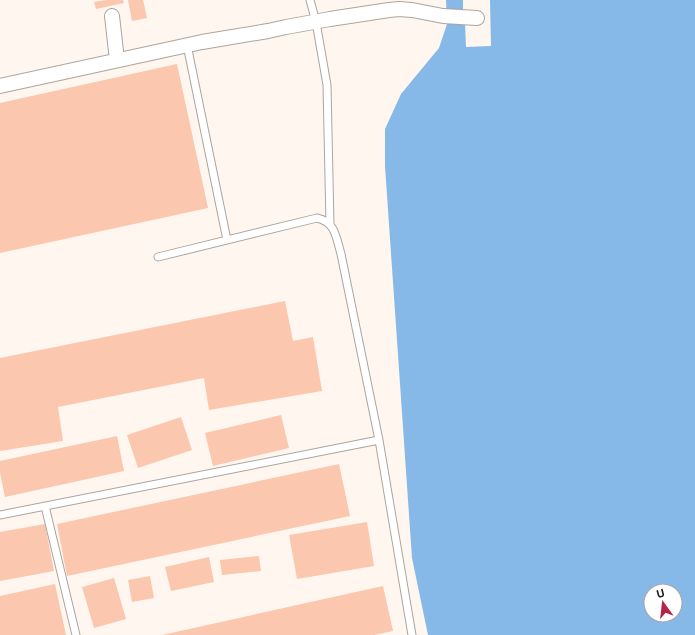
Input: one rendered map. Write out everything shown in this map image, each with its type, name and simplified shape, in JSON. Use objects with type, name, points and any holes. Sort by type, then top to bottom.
[{"type":"street","points":[[0,86],[187,45],[399,9],[443,16],[477,18]]},
{"type":"street","points":[[112,16],[117,60]]},
{"type":"lane","points":[[310,0],[316,22],[327,85],[330,225]]},
{"type":"lane","points":[[187,45],[227,240]]},
{"type":"lane","points":[[158,257],[317,218],[324,220],[330,225],[335,233],[341,254],[379,440],[412,635]]},
{"type":"lane","points":[[0,515],[379,440]]},
{"type":"lane","points":[[45,506],[76,635]]},
{"type":"water","points":[[446,0],[695,0],[695,635],[428,635],[412,558],[385,166],[385,129],[401,94],[439,48],[447,24]]},
{"type":"pier","points":[[463,0],[490,0],[491,46],[466,47],[465,23],[447,24],[447,12],[463,12]]},
{"type":"building","points":[[123,0],[124,3],[96,9],[94,2]]},
{"type":"building","points":[[128,0],[143,0],[147,18],[132,21]]},
{"type":"building","points":[[177,64],[208,208],[0,253],[0,103]]},
{"type":"building","points":[[285,301],[293,341],[313,337],[322,391],[209,410],[204,378],[58,407],[63,441],[0,451],[0,358]]},
{"type":"building","points":[[281,415],[289,448],[213,466],[205,433]]},
{"type":"building","points":[[181,417],[192,450],[138,468],[127,435]]},
{"type":"building","points":[[117,436],[124,471],[5,497],[0,473],[0,461]]},
{"type":"building","points":[[339,464],[350,516],[67,576],[57,524]]},
{"type":"building","points":[[367,522],[374,566],[297,579],[289,535]]},
{"type":"building","points":[[45,524],[54,571],[0,581],[0,532]]},
{"type":"building","points":[[259,556],[261,571],[222,575],[220,560]]},
{"type":"building","points":[[209,557],[214,582],[171,591],[165,567]]},
{"type":"building","points":[[150,576],[154,598],[132,602],[128,580]]},
{"type":"building","points":[[114,578],[126,619],[94,628],[82,587]]},
{"type":"building","points":[[55,584],[66,635],[0,635],[0,596]]},
{"type":"building","points":[[383,586],[393,631],[374,635],[162,635]]}]
